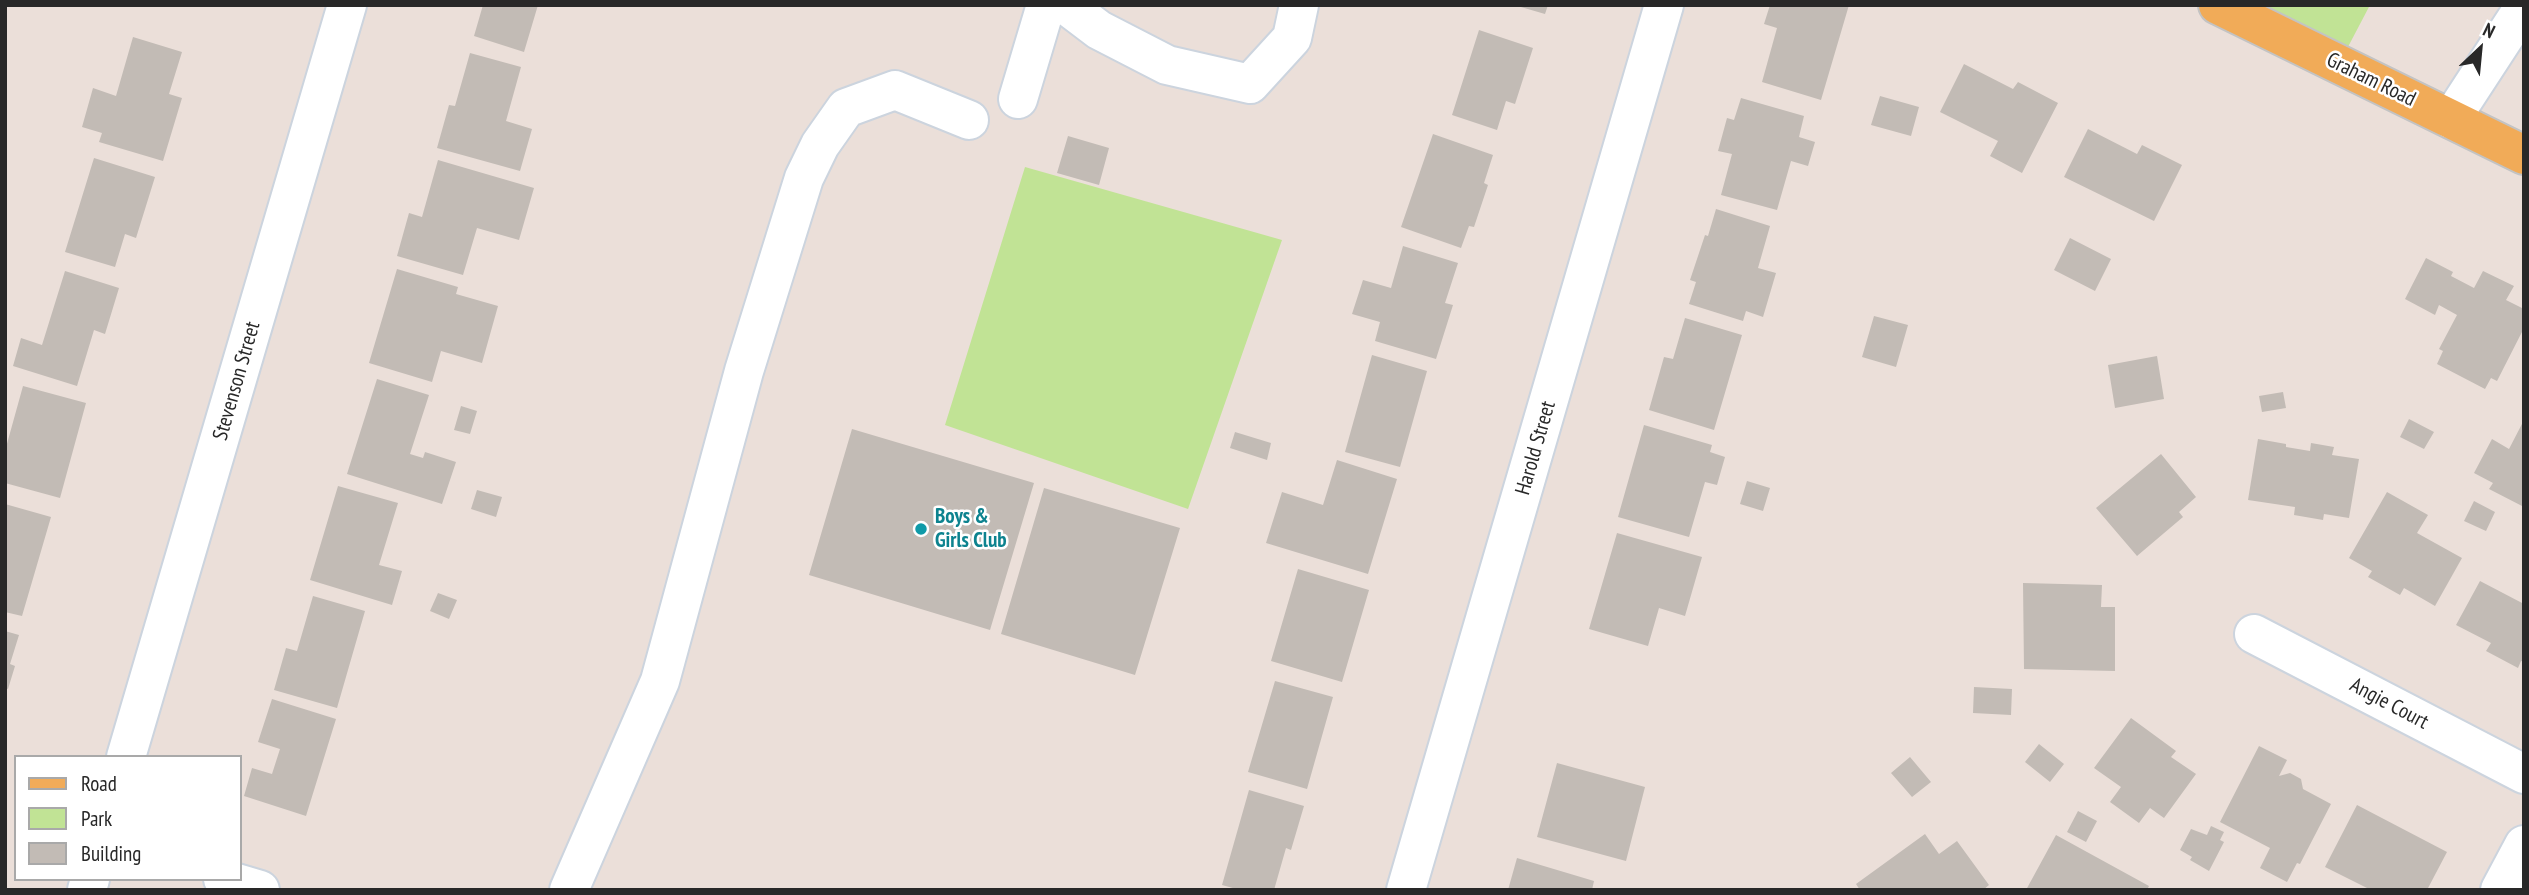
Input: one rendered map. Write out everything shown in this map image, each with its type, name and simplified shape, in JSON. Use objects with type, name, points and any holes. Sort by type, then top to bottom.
[{"type":"main road","name":"Graham Road","points":[[2218,5],[2524,155]]},
{"type":"street","name":"Stevenson Street","points":[[127,755],[347,5]]},
{"type":"street","points":[[1018,99],[1046,5]]},
{"type":"street","points":[[1066,5],[1099,30],[1167,65],[1250,84],[1292,38],[1299,5]]},
{"type":"street","name":"Harold Street","points":[[1406,890],[1664,5]]},
{"type":"street","points":[[2451,119],[2524,7]]},
{"type":"street","points":[[569,890],[660,681],[748,358],[804,178],[820,145],[846,108],[895,90],[969,120]]},
{"type":"street","name":"Angie Court","points":[[2254,634],[2524,774]]},
{"type":"street","points":[[2500,890],[2524,845]]},
{"type":"street","points":[[230,881],[260,890]]},
{"type":"green space","points":[[2219,5],[2370,5],[2339,64]]},
{"type":"green space","points":[[1025,167],[1282,240],[1188,509],[945,425]]},
{"type":"building","points":[[483,5],[538,5],[524,52],[474,36]]},
{"type":"building","points":[[1514,5],[1548,5],[1545,14]]},
{"type":"building","points":[[1770,5],[1849,5],[1821,100],[1762,82],[1777,28],[1764,24]]},
{"type":"building","points":[[1479,30],[1533,48],[1515,104],[1506,101],[1497,130],[1452,115]]},
{"type":"building","points":[[133,37],[182,52],[169,94],[182,98],[163,161],[99,142],[102,133],[82,127],[93,88],[116,96]]},
{"type":"building","points":[[470,53],[521,67],[506,121],[532,129],[520,171],[437,148],[449,105],[455,106]]},
{"type":"building","points":[[1964,64],[2013,89],[2018,82],[2058,103],[2022,173],[1990,156],[1998,141],[1940,112]]},
{"type":"building","points":[[1880,96],[1919,107],[1911,136],[1871,125]]},
{"type":"building","points":[[1741,98],[1804,116],[1799,137],[1815,142],[1808,166],[1791,161],[1777,210],[1721,195],[1732,154],[1718,151],[1727,118],[1734,120]]},
{"type":"building","points":[[2088,129],[2137,154],[2142,145],[2182,165],[2154,221],[2064,177]]},
{"type":"building","points":[[1433,134],[1493,155],[1484,183],[1488,185],[1474,227],[1469,226],[1461,248],[1401,227]]},
{"type":"building","points":[[1068,136],[1109,148],[1099,185],[1057,173]]},
{"type":"building","points":[[94,158],[155,177],[136,238],[125,234],[115,267],[65,252]]},
{"type":"building","points":[[438,160],[534,188],[519,240],[477,228],[463,275],[397,256],[409,213],[422,217]]},
{"type":"building","points":[[1716,209],[1770,226],[1758,268],[1776,273],[1763,317],[1746,311],[1743,321],[1689,304],[1696,282],[1690,280]]},
{"type":"building","points":[[2070,238],[2111,259],[2095,291],[2054,270]]},
{"type":"building","points":[[1403,246],[1458,263],[1445,303],[1453,305],[1436,359],[1375,341],[1380,322],[1352,314],[1363,280],[1391,288]]},
{"type":"building","points":[[2426,258],[2453,272],[2451,276],[2474,288],[2483,271],[2514,286],[2506,300],[2524,309],[2524,328],[2497,381],[2491,378],[2485,389],[2437,364],[2443,351],[2439,349],[2457,315],[2439,305],[2435,315],[2405,299]]},
{"type":"building","points":[[397,269],[458,287],[456,294],[498,306],[482,363],[441,351],[432,382],[369,363]]},
{"type":"building","points":[[65,271],[119,288],[105,334],[94,330],[77,386],[13,366],[21,338],[42,345]]},
{"type":"building","points":[[1874,316],[1908,325],[1896,367],[1862,357]]},
{"type":"building","points":[[1685,318],[1742,335],[1714,430],[1649,410],[1664,357],[1673,359]]},
{"type":"building","points":[[1372,355],[1427,371],[1400,467],[1345,452]]},
{"type":"building","points":[[2157,356],[2164,399],[2115,408],[2108,365]]},
{"type":"building","points":[[377,379],[429,395],[410,454],[423,458],[425,452],[456,462],[442,504],[347,474]]},
{"type":"building","points":[[23,386],[86,403],[60,498],[5,483],[5,451]]},
{"type":"building","points":[[2283,392],[2286,408],[2262,412],[2259,396]]},
{"type":"building","points":[[461,406],[477,411],[470,434],[454,430]]},
{"type":"building","points":[[2409,419],[2434,432],[2424,449],[2400,437]]},
{"type":"building","points":[[2524,420],[2524,507],[2489,489],[2493,483],[2474,473],[2492,439],[2509,449]]},
{"type":"building","points":[[1644,425],[1712,445],[1710,452],[1725,457],[1717,485],[1705,482],[1689,537],[1618,517]]},
{"type":"building","name":"Boys & Girls Club","points":[[852,429],[1034,483],[990,630],[809,575]]},
{"type":"building","points":[[1235,432],[1271,443],[1267,460],[1230,448]]},
{"type":"building","points":[[2258,439],[2310,451],[2311,443],[2334,447],[2332,455],[2359,459],[2349,518],[2324,514],[2323,520],[2294,515],[2295,507],[2248,500]]},
{"type":"building","points":[[2161,454],[2196,497],[2179,512],[2183,517],[2137,556],[2096,508]]},
{"type":"building","points":[[1337,460],[1397,479],[1368,574],[1266,543],[1282,492],[1323,505]]},
{"type":"building","points":[[1747,481],[1770,488],[1763,511],[1740,504]]},
{"type":"building","points":[[338,486],[398,503],[379,565],[402,571],[392,605],[310,580]]},
{"type":"building","points":[[1044,488],[1180,528],[1135,675],[1001,634]]},
{"type":"building","points":[[477,490],[502,497],[496,517],[471,509]]},
{"type":"building","points":[[2387,492],[2428,515],[2417,533],[2462,558],[2435,606],[2404,588],[2400,595],[2368,577],[2372,571],[2349,558]]},
{"type":"building","points":[[2474,501],[2495,512],[2486,531],[2464,521]]},
{"type":"building","points":[[5,504],[51,517],[22,616],[5,612]]},
{"type":"building","points":[[1617,533],[1702,557],[1685,616],[1659,608],[1648,646],[1589,629]]},
{"type":"building","points":[[1298,569],[1369,590],[1342,682],[1271,661]]},
{"type":"building","points":[[2480,581],[2524,604],[2524,662],[2521,661],[2518,668],[2486,651],[2491,643],[2456,625]]},
{"type":"building","points":[[2023,583],[2102,585],[2101,607],[2115,607],[2115,671],[2024,669]]},
{"type":"building","points":[[438,593],[457,600],[449,619],[430,611]]},
{"type":"building","points":[[313,596],[365,611],[337,708],[274,690],[286,648],[297,651]]},
{"type":"building","points":[[5,631],[19,635],[10,664],[15,666],[8,689],[5,688]]},
{"type":"building","points":[[1275,681],[1333,697],[1307,789],[1248,772]]},
{"type":"building","points":[[1974,687],[2012,689],[2011,715],[1973,713]]},
{"type":"building","points":[[272,699],[336,719],[306,816],[244,796],[252,768],[272,774],[280,749],[258,742]]},
{"type":"building","points":[[2131,718],[2176,751],[2171,757],[2196,774],[2164,818],[2150,808],[2139,823],[2110,802],[2121,787],[2094,768]]},
{"type":"building","points":[[2039,744],[2064,764],[2050,782],[2025,762]]},
{"type":"building","points":[[2259,746],[2287,760],[2279,776],[2290,773],[2301,779],[2303,789],[2331,804],[2300,864],[2297,863],[2287,882],[2260,868],[2270,848],[2220,822]]},
{"type":"building","points":[[1910,757],[1931,782],[1912,797],[1891,773]]},
{"type":"building","points":[[1557,763],[1645,787],[1626,861],[1537,837]]},
{"type":"building","points":[[1249,790],[1304,806],[1291,850],[1286,848],[1274,890],[1240,890],[1222,885]]},
{"type":"building","points":[[2357,805],[2447,852],[2427,890],[2366,890],[2367,888],[2325,867]]},
{"type":"building","points":[[2078,811],[2097,821],[2086,842],[2067,832]]},
{"type":"building","points":[[2211,826],[2224,832],[2220,840],[2224,842],[2209,871],[2190,860],[2192,857],[2180,850],[2191,829],[2207,835]]},
{"type":"building","points":[[1925,834],[1939,854],[1957,841],[1989,885],[1983,890],[1860,890],[1856,884]]},
{"type":"building","points":[[2056,835],[2149,886],[2147,890],[2026,890]]},
{"type":"building","points":[[1517,858],[1594,881],[1592,890],[1508,890]]},
{"type":"place","name":"Boys & Girls Club","points":[[921,529]]}]
